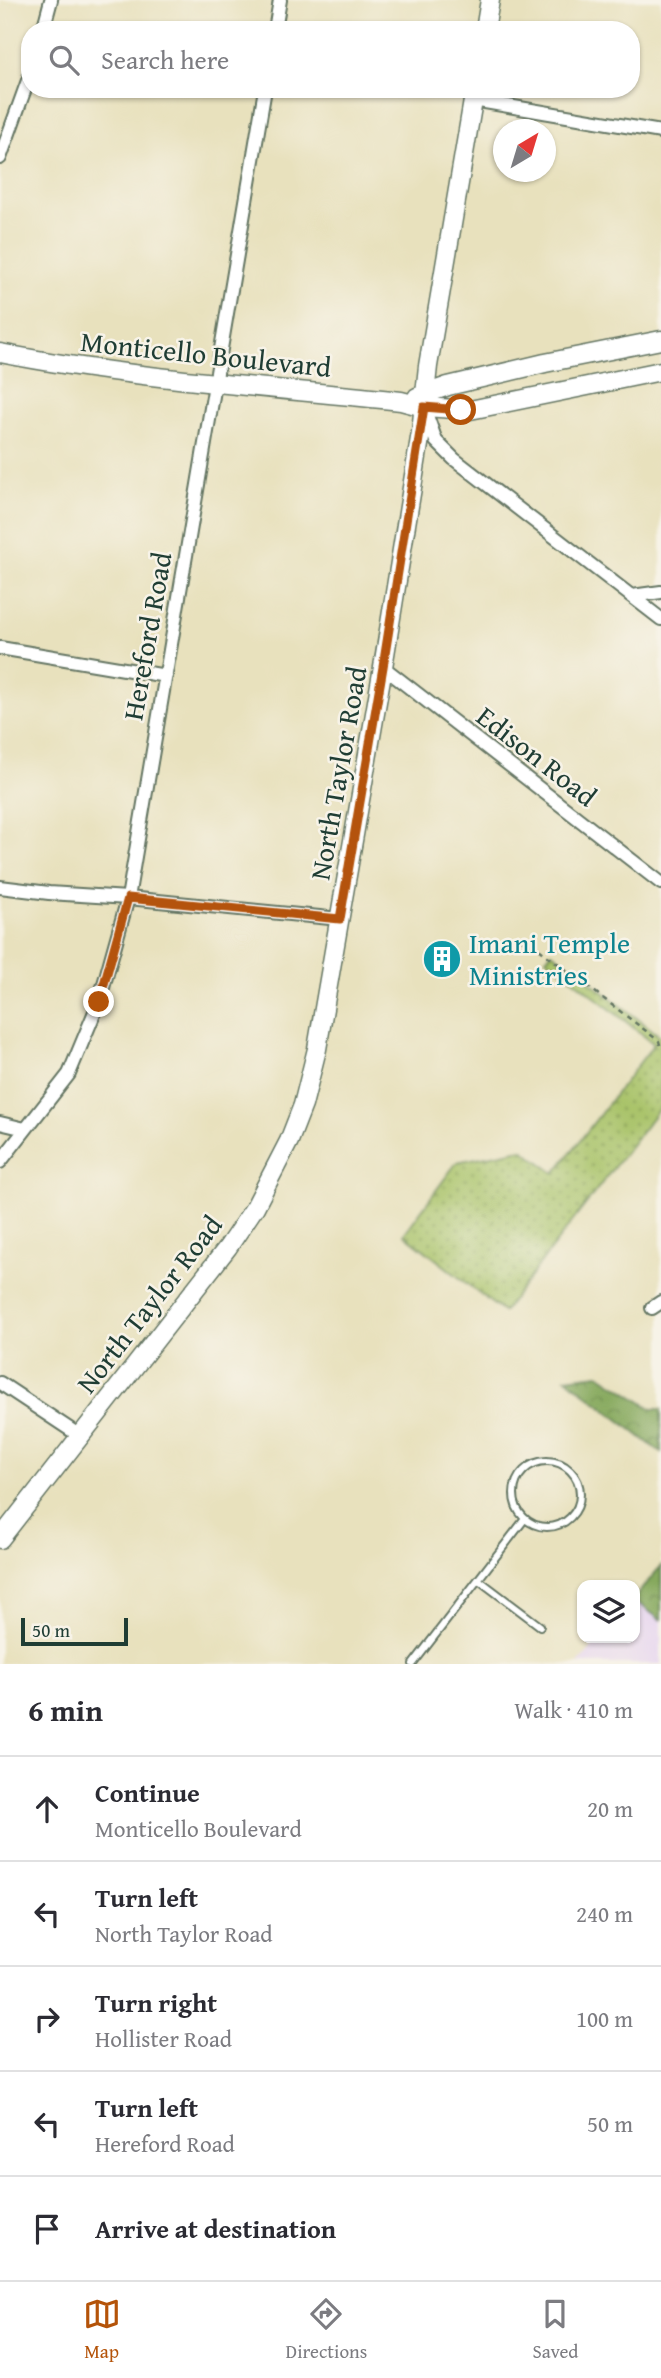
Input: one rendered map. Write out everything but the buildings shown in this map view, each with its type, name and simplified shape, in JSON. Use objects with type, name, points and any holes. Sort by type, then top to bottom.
[{"type":"street","points":[[45,21],[51,0]]},
{"type":"street","points":[[276,21],[280,0]]},
{"type":"street","points":[[486,21],[490,0]]},
{"type":"street","points":[[0,158],[22,98]]},
{"type":"street","name":"Hereford Road","points":[[0,1162],[69,1074],[99,1002],[128,898],[263,98]]},
{"type":"street","name":"North Taylor Road","points":[[0,1539],[228,1247],[255,1207],[280,1162],[303,1105],[317,1049],[383,667],[419,401],[428,366],[473,98]]},
{"type":"street","points":[[489,98],[661,132]]},
{"type":"street","name":"Monticello Boulevard","points":[[419,401],[545,363],[661,340]]},
{"type":"street","name":"Monticello Boulevard","points":[[0,353],[139,376],[419,401],[470,410],[661,371]]},
{"type":"street","points":[[419,401],[436,442],[454,459],[661,618]]},
{"type":"street","points":[[632,596],[661,592]]},
{"type":"street","points":[[0,648],[166,676]]},
{"type":"street","name":"Edison Road","points":[[383,667],[661,883]]},
{"type":"street","points":[[0,887],[340,919]]},
{"type":"street","points":[[0,1123],[25,1129]]},
{"type":"street","points":[[0,1383],[80,1436]]},
{"type":"lane","points":[[551,1461],[562,1464],[571,1471],[580,1491],[575,1513],[556,1526],[545,1527],[524,1520],[514,1500],[514,1490],[523,1471],[531,1465],[551,1461]]},
{"type":"lane","points":[[413,1664],[524,1520]]},
{"type":"lane","points":[[479,1580],[540,1626]]},
{"type":"path","points":[[512,938],[531,943],[659,1041],[661,1048]]},
{"type":"shaded area","points":[[661,1566],[661,1664],[578,1664],[596,1643],[640,1643],[640,1591]]},
{"type":"green space","points":[[552,952],[661,1037],[661,1106],[503,1312],[404,1234],[457,1162],[522,1149],[555,1173],[654,1044],[546,958]]},
{"type":"green space","points":[[599,1374],[652,1409],[661,1409],[661,1453],[566,1378]]},
{"type":"green space","points":[[661,1566],[661,1620],[640,1605],[640,1591]]},
{"type":"place","name":"Imani Temple Ministries","points":[[442,959]]},
{"type":"route","points":[[99,1002],[128,898],[340,919],[424,407],[461,410]]}]
